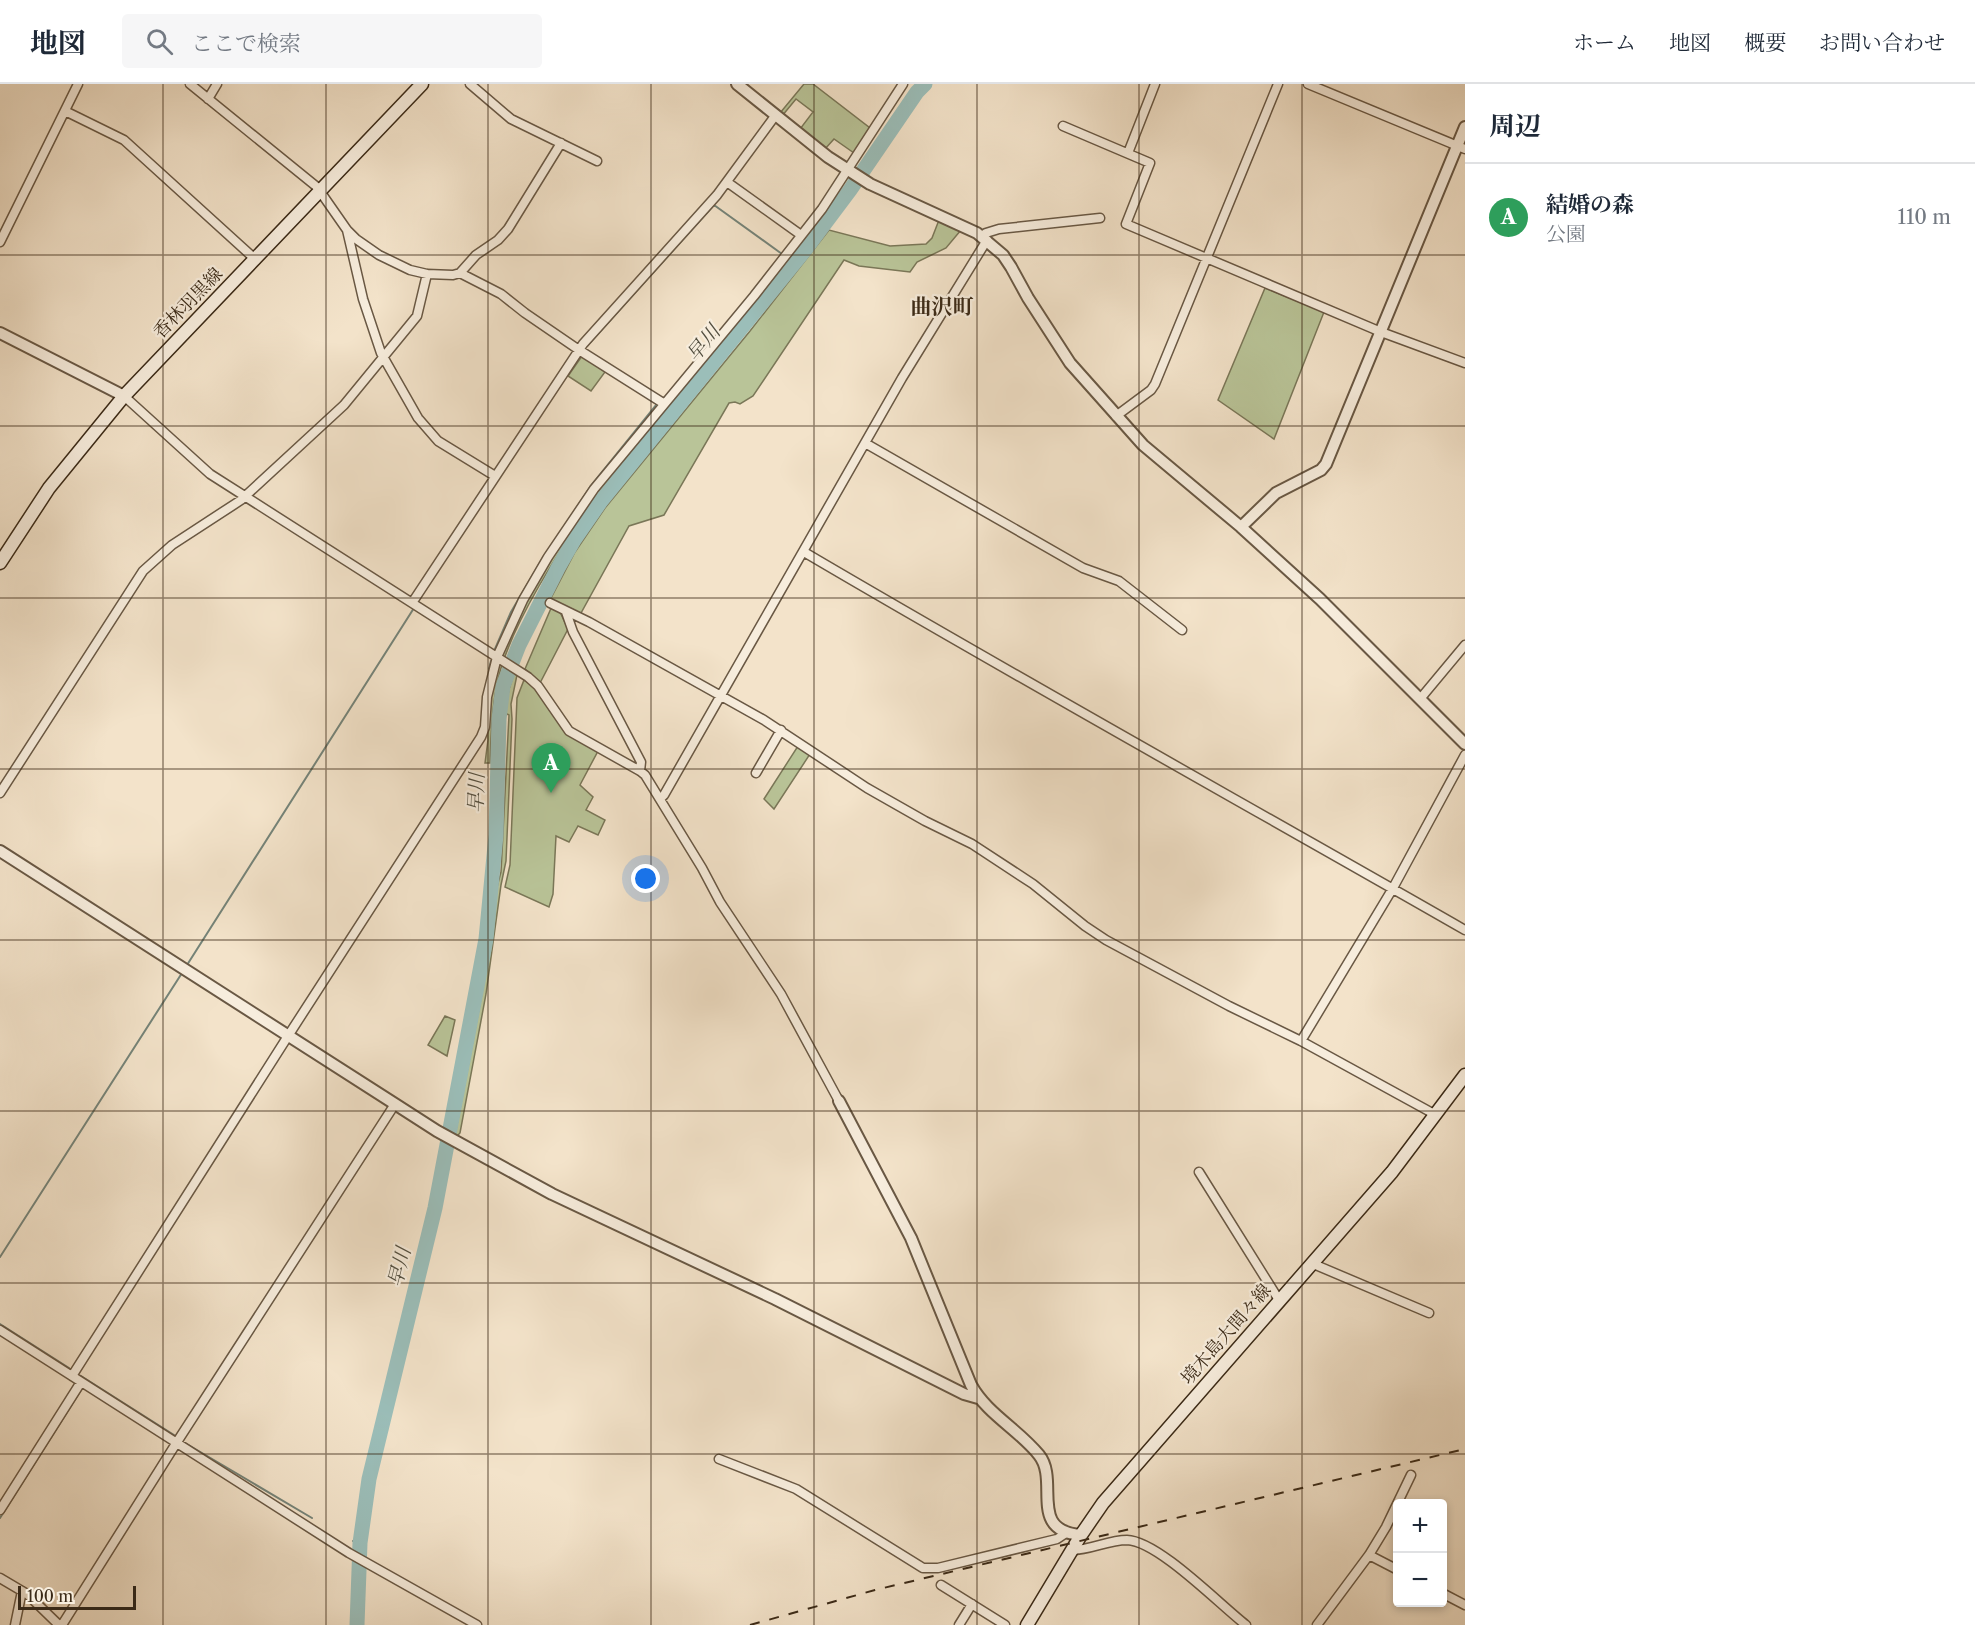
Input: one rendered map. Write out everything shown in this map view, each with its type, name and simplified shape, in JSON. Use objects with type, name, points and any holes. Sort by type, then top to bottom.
[{"type":"main road","name":"香林羽黒線","points":[[0,563],[49,488],[124,396],[422,84]]},
{"type":"main road","name":"境木島大間々線","points":[[1027,1625],[1103,1503],[1392,1172],[1465,1075]]},
{"type":"street","points":[[0,242],[78,84]]},
{"type":"street","points":[[190,84],[321,190],[347,230],[367,248],[410,270],[427,274],[460,273],[476,255],[506,233],[561,143]]},
{"type":"street","points":[[208,99],[217,84]]},
{"type":"street","points":[[470,84],[511,119],[597,161]]},
{"type":"street","points":[[737,84],[775,116],[867,182],[985,238],[1011,267],[1070,363],[1143,445],[1241,527],[1329,608],[1465,744]]},
{"type":"street","points":[[72,1376],[288,1036],[482,737],[487,697],[512,620],[548,557],[594,489],[754,296],[822,209],[903,84]]},
{"type":"street","points":[[1128,153],[1155,84]]},
{"type":"street","points":[[1116,416],[1151,390],[1155,384],[1278,84]]},
{"type":"street","points":[[1308,84],[1461,147]]},
{"type":"street","points":[[65,111],[124,140],[256,260]]},
{"type":"street","points":[[412,603],[579,350],[727,182],[775,116]]},
{"type":"street","points":[[1063,126],[1150,163],[1126,224],[1381,332],[1465,363]]},
{"type":"street","points":[[1241,527],[1276,493],[1321,470],[1326,464],[1461,147],[1465,127]]},
{"type":"street","points":[[727,182],[801,235]]},
{"type":"street","points":[[660,799],[804,552],[903,375],[985,238],[986,232],[1100,218]]},
{"type":"street","points":[[347,230],[363,299],[384,358],[418,418],[438,441],[495,476]]},
{"type":"street","points":[[460,273],[501,294],[579,350],[663,404]]},
{"type":"street","points":[[0,793],[143,571],[172,545],[245,496],[344,405],[417,316],[427,274]]},
{"type":"street","points":[[0,333],[124,396],[203,469],[519,671],[538,686],[569,731],[640,771],[660,799],[720,902],[781,994],[839,1101],[911,1238],[978,1398],[1040,1455],[1046,1467],[1048,1508],[1057,1526],[1066,1533],[1081,1535]]},
{"type":"street","points":[[865,443],[1083,568],[1119,581],[1182,630]]},
{"type":"street","points":[[804,552],[953,640],[1465,930]]},
{"type":"street","points":[[550,603],[598,627],[781,730],[867,788],[925,821],[972,844],[1033,884],[1106,940],[1436,1115]]},
{"type":"street","points":[[566,612],[573,632],[641,762],[640,771]]},
{"type":"street","points":[[1420,699],[1465,645]]},
{"type":"street","points":[[756,773],[781,730]]},
{"type":"street","points":[[1300,1041],[1393,888],[1465,755]]},
{"type":"street","points":[[0,851],[437,1131],[552,1194],[775,1299],[953,1389],[978,1398]]},
{"type":"street","points":[[0,1578],[22,1592],[61,1625],[394,1104]]},
{"type":"street","points":[[1199,1172],[1279,1300]]},
{"type":"street","points":[[1311,1263],[1429,1313]]},
{"type":"street","points":[[0,1330],[349,1553],[477,1625]]},
{"type":"street","points":[[0,1510],[81,1382]]},
{"type":"street","points":[[719,1459],[796,1489],[912,1564],[923,1568],[938,1568],[1057,1539],[1066,1533]]},
{"type":"street","points":[[1317,1625],[1386,1527],[1411,1474]]},
{"type":"street","points":[[1072,1550],[1128,1540],[1151,1548],[1246,1625]]},
{"type":"street","points":[[1368,1555],[1393,1568]]},
{"type":"street","points":[[941,1584],[1005,1625]]},
{"type":"street","points":[[15,1625],[22,1592]]},
{"type":"street","points":[[1447,1595],[1465,1605]]},
{"type":"street","points":[[959,1625],[972,1604]]},
{"type":"green space","points":[[804,84],[813,84],[870,128],[854,153],[834,139],[825,149],[800,129],[813,112],[796,99],[782,116],[780,113]]},
{"type":"green space","points":[[939,220],[961,230],[946,248],[917,262],[910,272],[859,266],[844,260],[753,396],[740,404],[729,403],[664,515],[629,526],[581,613],[550,600],[575,552],[605,508],[750,331],[829,230],[890,246],[926,244],[932,238]]},
{"type":"green space","points":[[1265,288],[1324,312],[1274,439],[1218,400]]},
{"type":"green space","points":[[582,356],[605,372],[591,391],[568,376]]},
{"type":"green space","points":[[696,367],[699,370],[614,475],[575,529],[528,606],[501,668],[494,703],[490,763],[485,763],[488,740],[487,705],[497,665],[500,665],[503,658],[502,652],[538,577],[597,489]]},
{"type":"green space","points":[[552,606],[560,612],[568,629],[540,683],[525,669]]},
{"type":"green space","points":[[514,674],[517,675],[511,704],[506,861],[486,994],[460,1133],[457,1136],[455,1135],[482,993],[494,922],[496,891],[501,872],[509,715],[505,713]]},
{"type":"green space","points":[[524,680],[533,686],[568,735],[598,751],[580,785],[593,797],[586,810],[605,820],[598,835],[578,826],[569,842],[556,836],[553,894],[549,907],[505,887],[510,865],[517,698]]},
{"type":"green space","points":[[798,746],[810,754],[774,809],[764,799]]},
{"type":"green space","points":[[445,1016],[455,1020],[447,1056],[428,1045]]},
{"type":"waterway","name":"早川","points":[[357,1625],[360,1543],[369,1479],[435,1208],[486,939],[496,835],[499,719],[503,686],[519,645],[558,568],[601,501],[805,250],[925,84]]},
{"type":"waterway","points":[[587,346],[714,205],[782,254]]},
{"type":"waterway","name":"早川","points":[[801,248],[805,250]]},
{"type":"waterway","points":[[566,524],[590,487],[657,404]]},
{"type":"waterway","points":[[495,649],[511,612],[544,556]]},
{"type":"waterway","points":[[187,965],[414,608]]},
{"type":"waterway","points":[[489,669],[491,661]]},
{"type":"waterway","points":[[0,1257],[182,973]]},
{"type":"waterway","points":[[0,1324],[69,1368]]},
{"type":"waterway","points":[[81,1376],[174,1435]]},
{"type":"waterway","points":[[0,1518],[81,1390]]},
{"type":"waterway","points":[[185,1443],[312,1518]]},
{"type":"waterway","name":"早川","points":[[353,1541],[360,1543]]},
{"type":"railway","points":[[750,1625],[875,1590],[1465,1449]]},
{"type":"place","name":"結婚の森","points":[[551,793]]},
{"type":"district","name":"曲沢町","points":[[942,307]]}]
